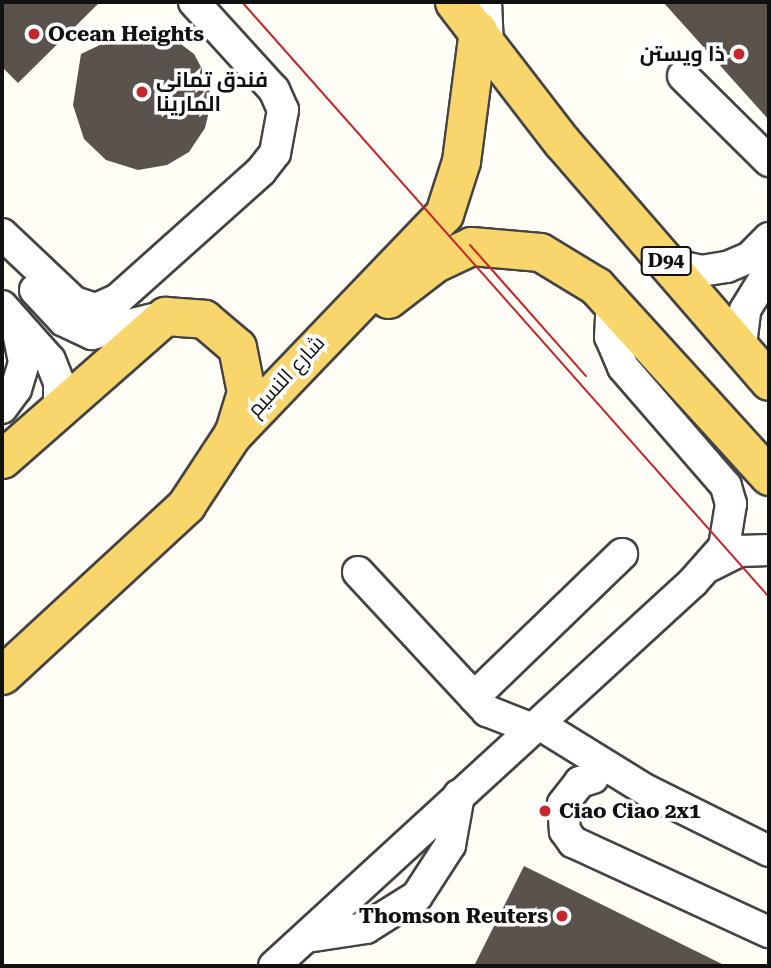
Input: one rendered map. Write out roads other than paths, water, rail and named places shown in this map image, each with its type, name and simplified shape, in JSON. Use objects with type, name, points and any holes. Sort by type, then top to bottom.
[{"type":"main road","name":"D94","points":[[454,2],[484,26],[667,263],[769,380]]},
{"type":"main road","name":"شارع النسيم","points":[[2,675],[186,505],[232,435],[444,214],[461,161],[484,26]]},
{"type":"main road","points":[[186,505],[403,283],[435,263],[471,246],[516,246],[540,252],[604,295],[769,476]]},
{"type":"main road","points":[[2,459],[165,316],[204,319],[237,347],[246,392],[232,435]]},
{"type":"street","points":[[2,234],[74,302],[108,306],[261,171],[275,153],[283,110],[274,90],[194,2]]},
{"type":"street","points":[[683,76],[769,161]]},
{"type":"street","points":[[667,263],[701,271],[727,267],[750,257],[769,238]]},
{"type":"street","points":[[2,254],[64,321],[82,331],[113,333],[165,316]]},
{"type":"street","points":[[741,345],[745,310],[769,271]]},
{"type":"street","points":[[274,966],[710,566],[728,538],[731,504],[726,486],[623,367],[610,337],[604,295]]},
{"type":"street","points":[[9,314],[50,360],[58,382],[59,407]]},
{"type":"street","points":[[2,408],[16,389],[24,362],[9,314]]},
{"type":"street","points":[[710,566],[740,551],[769,550]]},
{"type":"street","points":[[483,706],[622,554]]},
{"type":"street","points":[[358,572],[483,706],[500,759]]},
{"type":"street","points":[[573,693],[599,771]]},
{"type":"street","points":[[483,706],[536,726],[599,771],[769,851]]},
{"type":"street","points":[[599,771],[569,792],[561,817],[573,842],[769,932]]},
{"type":"street","points":[[307,937],[366,929],[417,896],[450,845],[459,795]]},
{"type":"tram line","points":[[242,2],[769,597]]},
{"type":"tram line","points":[[470,245],[586,376]]},
{"type":"place","name":"Ocean Heights","points":[[34,34]]},
{"type":"place","name":"ذا ويستن","points":[[739,54]]},
{"type":"place","name":"فندق تماني المارينا","points":[[142,92]]},
{"type":"place","name":"Ciao Ciao 2x1","points":[[545,811]]},
{"type":"place","name":"Thomson Reuters","points":[[562,916]]}]
